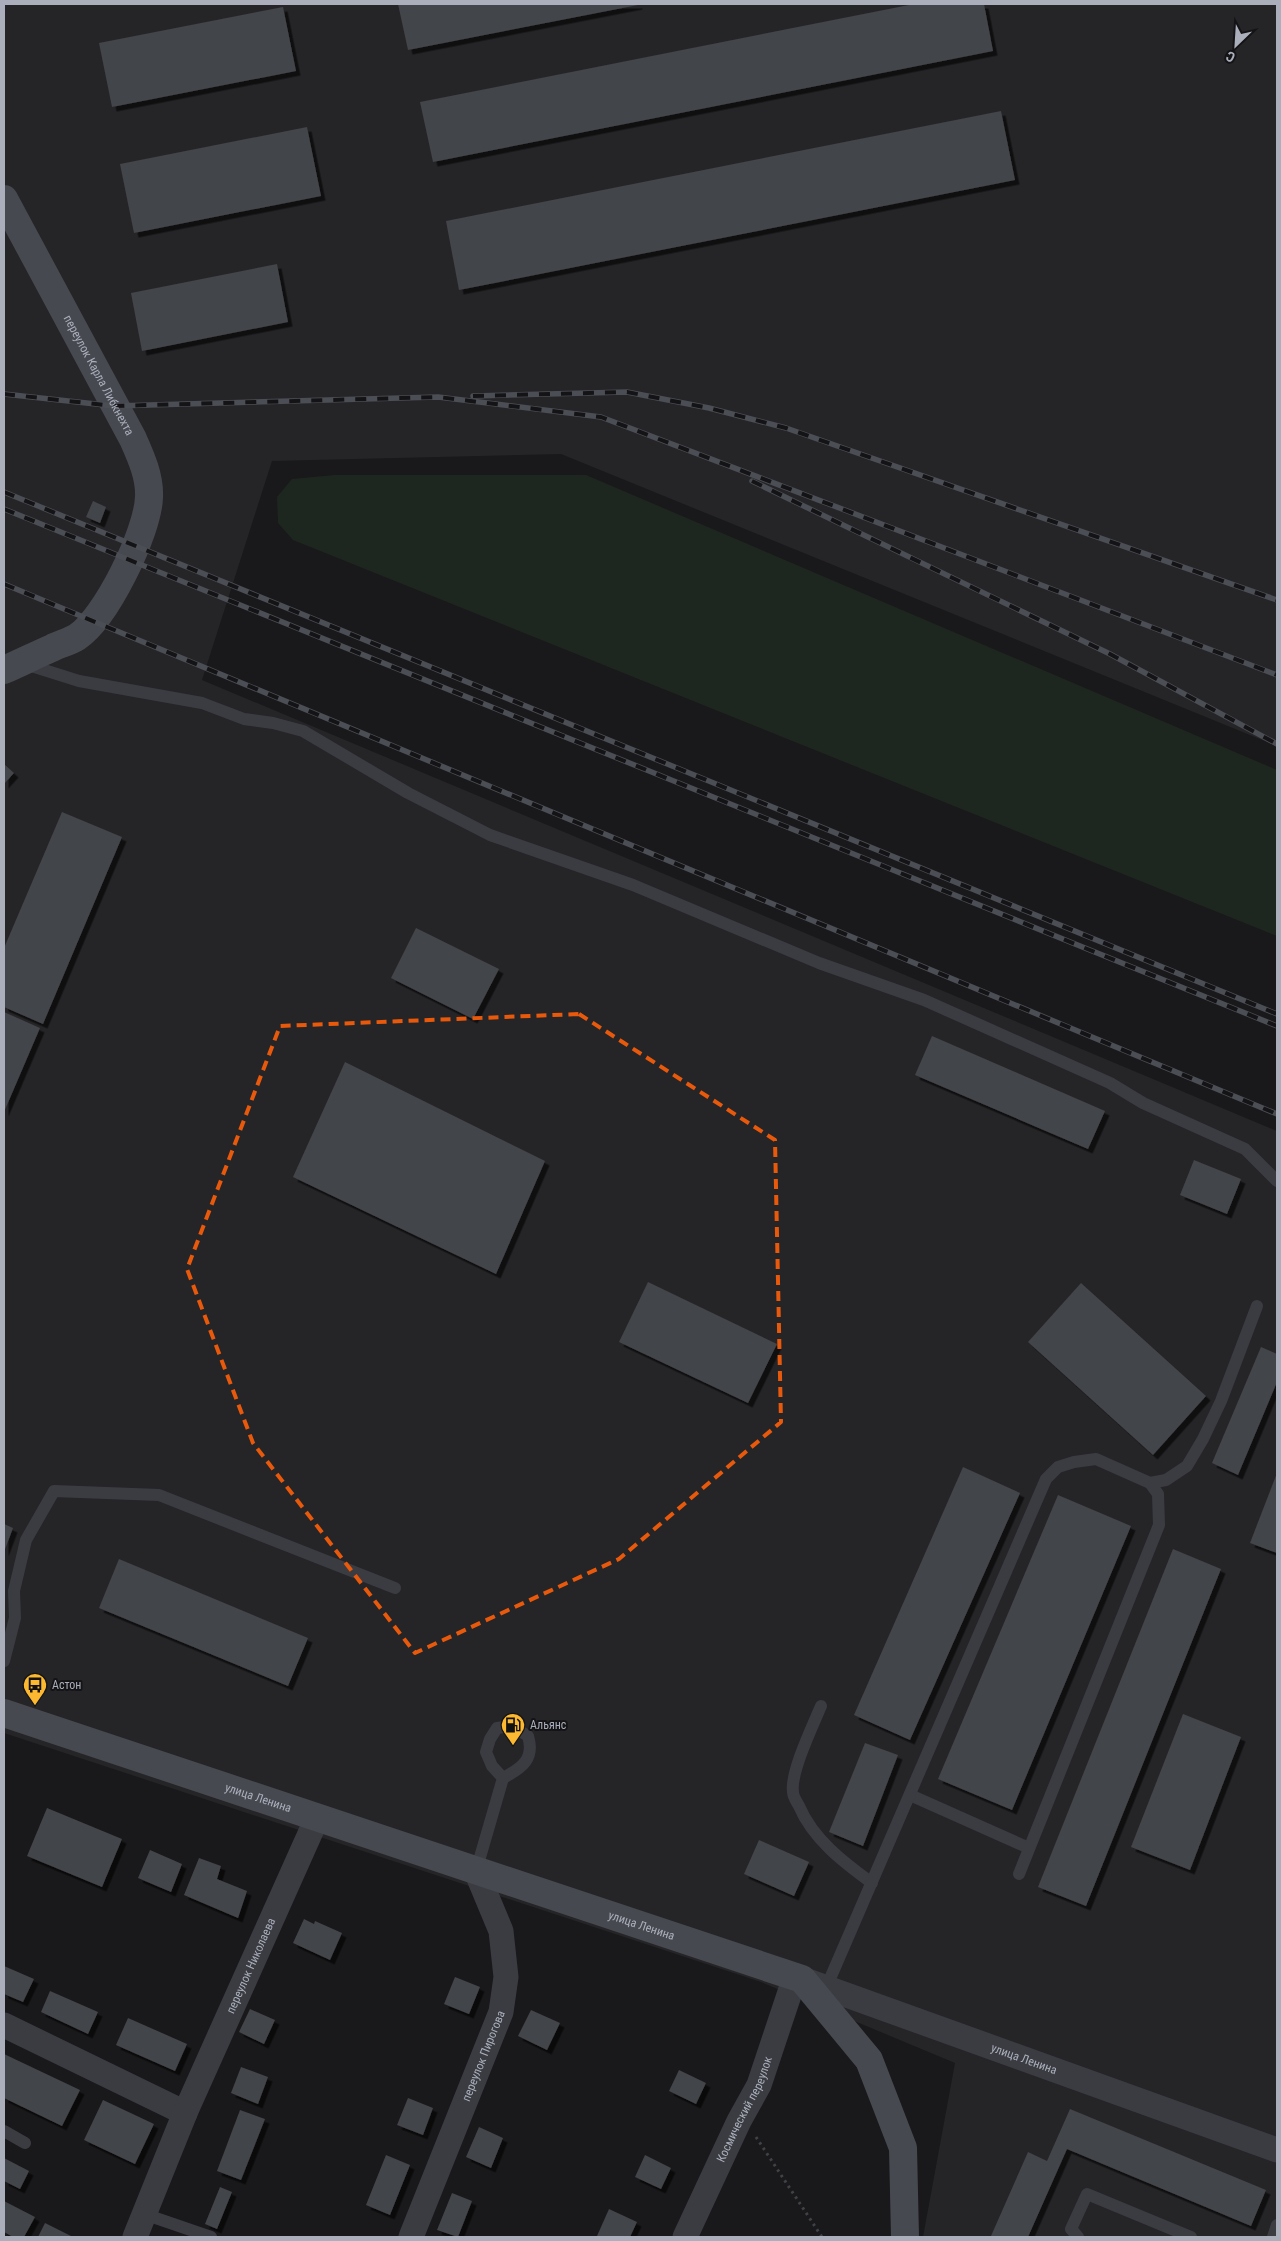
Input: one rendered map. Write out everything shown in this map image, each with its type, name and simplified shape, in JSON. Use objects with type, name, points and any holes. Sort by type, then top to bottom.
[{"type":"main road","name":"переулок Карла Либкнехта","points":[[4,199],[133,439],[146,470],[149,497],[143,526],[128,561],[115,588],[94,620],[77,637],[12,667]]},
{"type":"main road","name":"улица Ленина","points":[[4,1713],[808,1981]]},
{"type":"main road","points":[[808,1981],[869,2060],[903,2148],[905,2237]]},
{"type":"street","name":"переулок Николаева","points":[[135,2237],[185,2113],[317,1818]]},
{"type":"street","name":"переулок Пирогова","points":[[411,2237],[501,2012],[506,1977],[501,1931],[476,1871]]},
{"type":"street","name":"Космический переулок","points":[[685,2237],[808,1981]]},
{"type":"street","name":"улица Ленина","points":[[808,1981],[1276,2146]]},
{"type":"street","points":[[4,2025],[185,2113]]},
{"type":"lane","points":[[12,667],[202,703],[244,719],[273,722],[303,731],[408,793],[490,835],[633,885],[819,963],[924,1000],[1110,1083],[1143,1103],[1244,1149],[1277,1181]]},
{"type":"lane","points":[[1150,1483],[1166,1480],[1187,1466],[1204,1439],[1258,1306]]},
{"type":"lane","points":[[808,1981],[872,1883],[1046,1479],[1058,1467],[1074,1462],[1096,1459],[1150,1483],[1158,1494],[1159,1525],[1019,1874]]},
{"type":"lane","points":[[4,1661],[15,1618],[14,1591],[26,1540],[54,1490],[159,1495],[395,1588]]},
{"type":"lane","points":[[821,1706],[797,1764],[792,1792],[805,1820],[823,1842],[848,1866],[872,1883]]},
{"type":"lane","points":[[476,1871],[503,1778]]},
{"type":"lane","points":[[910,1795],[1029,1848]]},
{"type":"lane","points":[[4,2131],[25,2143]]},
{"type":"lane","points":[[1078,2237],[1071,2229],[1086,2194],[1191,2237]]},
{"type":"lane","points":[[144,2214],[211,2237]]},
{"type":"lane","points":[[1272,2237],[1277,2225]]},
{"type":"path","points":[[742,2116],[822,2237]]},
{"type":"highlighted area","points":[[579,1014],[775,1140],[781,1422],[619,1559],[415,1653],[253,1443],[187,1269],[280,1026]]},
{"type":"shaded area","points":[[4,4],[1277,4],[1277,746],[561,454],[272,461],[202,680],[1277,1131],[1277,2237],[923,2237],[955,2063],[761,1982],[4,1733]]},
{"type":"shaded area","points":[[335,475],[586,475],[1277,770],[1277,936],[293,540],[278,523],[277,497],[292,479]]},
{"type":"building","points":[[398,4],[638,4],[638,5],[408,50]]},
{"type":"building","points":[[914,4],[984,4],[993,51],[433,162],[420,102]]},
{"type":"building","points":[[283,7],[296,71],[112,107],[99,43]]},
{"type":"building","points":[[1001,111],[1015,180],[459,290],[446,221]]},
{"type":"building","points":[[307,127],[321,196],[134,233],[120,164]]},
{"type":"building","points":[[277,264],[288,322],[142,351],[131,293]]},
{"type":"building","points":[[93,501],[106,507],[100,523],[86,517]]},
{"type":"building","points":[[4,764],[14,773],[4,784]]},
{"type":"building","points":[[62,812],[122,837],[43,1024],[4,1007],[4,948]]},
{"type":"building","points":[[416,928],[499,969],[473,1019],[391,978]]},
{"type":"building","points":[[4,1012],[40,1028],[4,1112]]},
{"type":"building","points":[[932,1036],[1105,1111],[1088,1149],[915,1075]]},
{"type":"building","points":[[345,1062],[545,1161],[496,1274],[293,1177]]},
{"type":"building","points":[[1194,1160],[1241,1179],[1227,1214],[1180,1195]]},
{"type":"building","points":[[648,1282],[777,1344],[748,1403],[619,1342]]},
{"type":"building","points":[[1081,1283],[1206,1396],[1153,1455],[1028,1342]]},
{"type":"building","points":[[1261,1347],[1277,1354],[1277,1382],[1238,1475],[1212,1463]]},
{"type":"building","points":[[963,1467],[1020,1493],[910,1740],[854,1715]]},
{"type":"building","points":[[1277,1473],[1277,1553],[1250,1543]]},
{"type":"building","points":[[1058,1495],[1131,1526],[1012,1810],[938,1779]]},
{"type":"building","points":[[4,1524],[13,1528],[4,1552]]},
{"type":"building","points":[[1173,1549],[1221,1569],[1086,1906],[1038,1887]]},
{"type":"building","points":[[119,1559],[308,1638],[288,1686],[99,1608]]},
{"type":"building","points":[[1183,1714],[1241,1737],[1190,1870],[1131,1847]]},
{"type":"building","points":[[865,1743],[898,1755],[863,1846],[829,1832]]},
{"type":"building","points":[[47,1808],[122,1839],[102,1887],[27,1856]]},
{"type":"building","points":[[759,1840],[809,1862],[794,1896],[744,1874]]},
{"type":"building","points":[[150,1850],[182,1864],[171,1892],[138,1878]]},
{"type":"building","points":[[199,1858],[221,1866],[217,1879],[247,1891],[238,1918],[184,1895]]},
{"type":"building","points":[[304,1919],[314,1924],[315,1921],[342,1933],[330,1960],[293,1943]]},
{"type":"building","points":[[4,1966],[34,1979],[23,2002],[4,1994]]},
{"type":"building","points":[[455,1977],[480,1987],[469,2014],[444,2004]]},
{"type":"building","points":[[50,1991],[98,2012],[88,2034],[41,2012]]},
{"type":"building","points":[[250,2009],[275,2020],[264,2044],[239,2032]]},
{"type":"building","points":[[531,2010],[560,2023],[547,2050],[518,2036]]},
{"type":"building","points":[[128,2018],[187,2044],[175,2071],[116,2045]]},
{"type":"building","points":[[4,2054],[80,2090],[62,2126],[4,2098]]},
{"type":"building","points":[[241,2067],[268,2077],[258,2104],[231,2093]]},
{"type":"building","points":[[679,2070],[706,2083],[696,2104],[669,2091]]},
{"type":"building","points":[[408,2098],[433,2108],[423,2135],[397,2125]]},
{"type":"building","points":[[103,2100],[154,2124],[135,2164],[84,2140]]},
{"type":"building","points":[[1070,2109],[1266,2190],[1251,2226],[1067,2149],[1028,2237],[991,2236],[1028,2152],[1047,2161]]},
{"type":"building","points":[[240,2110],[265,2119],[241,2180],[217,2171]]},
{"type":"building","points":[[479,2127],[503,2138],[491,2168],[466,2157]]},
{"type":"building","points":[[386,2155],[410,2165],[390,2215],[366,2205]]},
{"type":"building","points":[[645,2155],[671,2168],[661,2189],[635,2177]]},
{"type":"building","points":[[4,2158],[29,2171],[20,2189],[4,2181]]},
{"type":"building","points":[[220,2187],[232,2192],[217,2229],[205,2224]]},
{"type":"building","points":[[452,2193],[472,2201],[458,2237],[437,2230]]},
{"type":"building","points":[[4,2201],[35,2217],[24,2237],[13,2237],[4,2232]]},
{"type":"building","points":[[609,2209],[637,2222],[630,2237],[597,2236]]},
{"type":"building","points":[[45,2223],[73,2237],[38,2237]]},
{"type":"railway","points":[[473,396],[627,392],[709,408],[786,428],[1277,600]]},
{"type":"railway","points":[[4,394],[114,406],[438,397],[601,417],[1277,675]]},
{"type":"railway","points":[[752,481],[1110,654],[1277,744]]},
{"type":"railway","points":[[4,492],[1277,1014]]},
{"type":"railway","points":[[4,509],[1277,1026]]},
{"type":"railway","points":[[4,584],[1277,1114]]},
{"type":"place","name":"Астон","points":[[35,1706]]},
{"type":"place","name":"Альянс","points":[[513,1746]]}]
